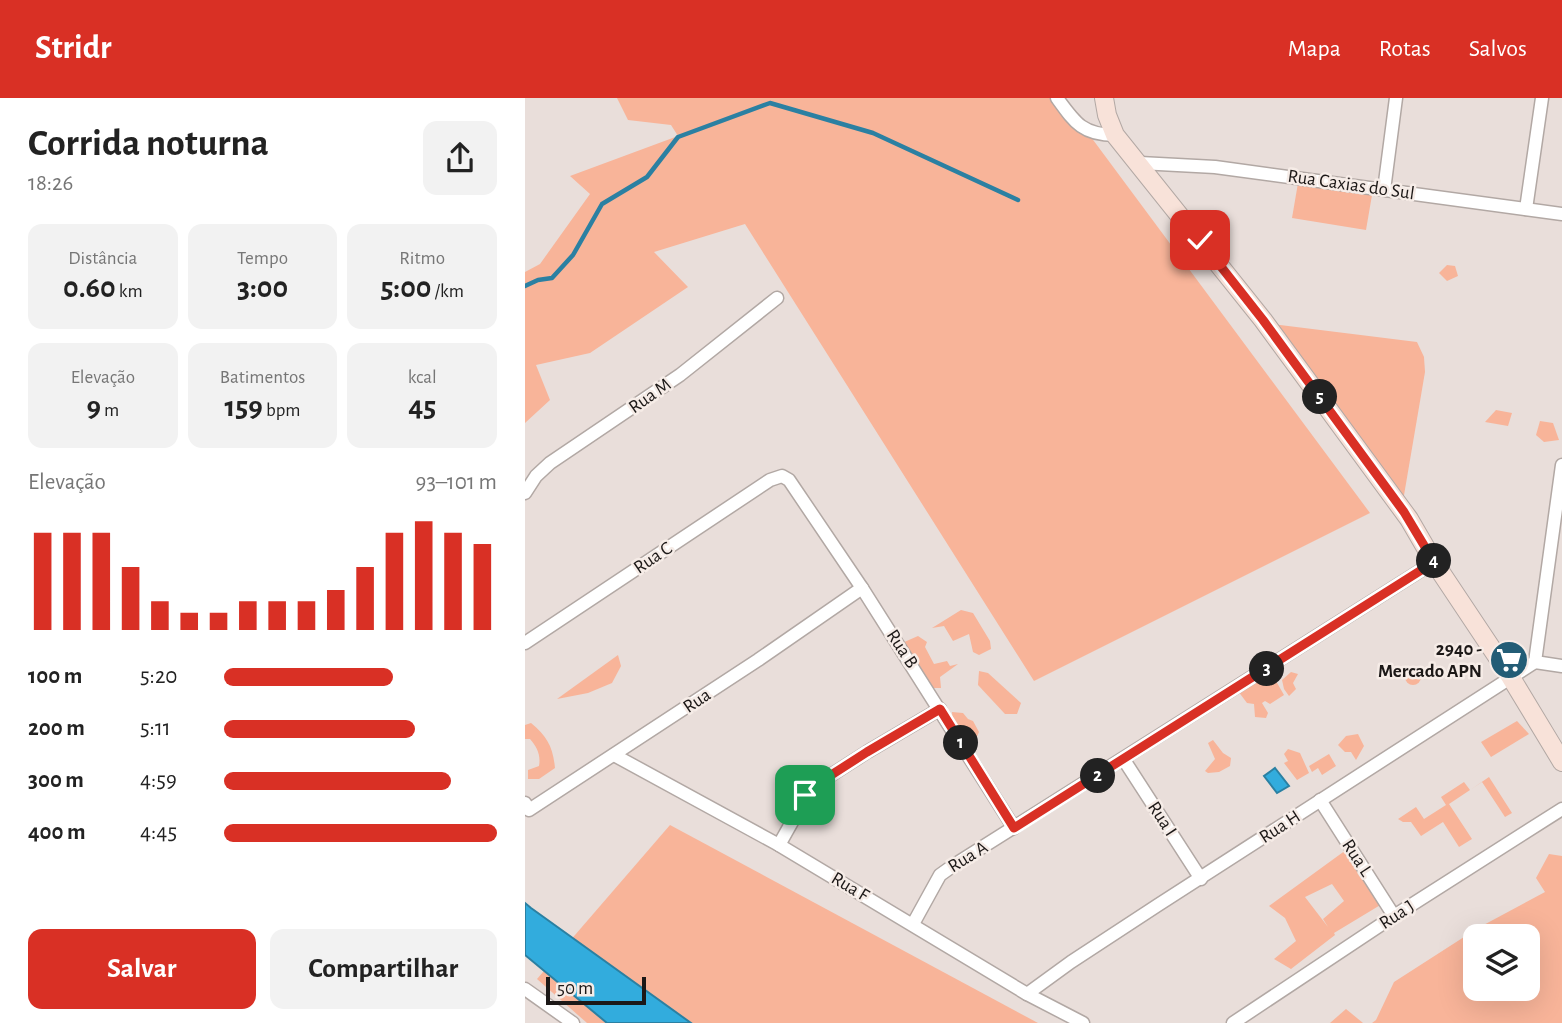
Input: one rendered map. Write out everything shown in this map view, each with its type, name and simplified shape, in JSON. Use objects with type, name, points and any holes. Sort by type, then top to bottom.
[{"type":"main road","points":[[1104,98],[1115,135],[1263,320],[1409,519],[1562,762]]},
{"type":"street","points":[[1057,98],[1073,120],[1085,130],[1100,135],[1115,135]]},
{"type":"street","points":[[1384,190],[1396,98]]},
{"type":"street","points":[[1526,209],[1542,98]]},
{"type":"street","name":"Rua Caxias do Sul","points":[[1140,163],[1215,167],[1562,214]]},
{"type":"street","name":"Rua M","points":[[525,493],[536,476],[550,463],[680,375],[777,298]]},
{"type":"street","points":[[1562,466],[1535,662],[1562,666]]},
{"type":"street","name":"Rua B","points":[[782,476],[789,480],[862,588],[1014,828]]},
{"type":"street","name":"Rua C","points":[[525,643],[770,480],[782,476]]},
{"type":"street","name":"Rua A","points":[[913,924],[940,875],[1434,562]]},
{"type":"street","name":"Rua","points":[[527,806],[614,755],[862,588]]},
{"type":"street","name":"Rua H","points":[[1027,995],[1071,962],[1535,662]]},
{"type":"street","points":[[779,845],[811,788],[940,709]]},
{"type":"street","name":"Rua F","points":[[614,755],[779,845],[1027,995],[1083,1023]]},
{"type":"street","name":"Rua I","points":[[1124,760],[1201,879]]},
{"type":"street","name":"Rua L","points":[[1320,800],[1394,916]]},
{"type":"street","name":"Rua J","points":[[1233,1023],[1562,809]]},
{"type":"street","points":[[525,989],[573,1023]]},
{"type":"shaded area","points":[[617,98],[1062,98],[1370,513],[1034,681],[745,224],[654,252],[688,287],[590,353],[536,365],[550,400],[525,423],[525,272],[540,264],[590,194],[570,176],[678,136],[671,125],[628,120]]},
{"type":"shaded area","points":[[1298,183],[1372,195],[1366,230],[1292,218]]},
{"type":"shaded area","points":[[1447,265],[1455,266],[1458,276],[1447,281],[1439,273]]},
{"type":"shaded area","points":[[1272,324],[1417,342],[1424,357],[1425,372],[1403,501]]},
{"type":"shaded area","points":[[1496,410],[1512,413],[1508,426],[1485,422]]},
{"type":"shaded area","points":[[1540,421],[1553,423],[1559,440],[1544,442],[1536,435]]},
{"type":"shaded area","points":[[961,610],[973,613],[990,641],[991,649],[979,655],[973,652],[969,634],[953,641],[944,626],[932,628]]},
{"type":"shaded area","points":[[918,636],[927,642],[925,647],[934,664],[947,661],[950,666],[958,664],[940,677],[941,688],[930,688],[917,668],[920,667],[916,660],[905,662],[902,643]]},
{"type":"shaded area","points":[[618,655],[621,666],[612,683],[588,693],[557,699]]},
{"type":"shaded area","points":[[1413,669],[1419,671],[1419,683],[1413,685],[1407,683],[1405,677],[1407,671]]},
{"type":"shaded area","points":[[979,671],[988,673],[1021,703],[1017,714],[1005,714],[978,685]]},
{"type":"shaded area","points":[[1291,672],[1298,674],[1293,683],[1296,689],[1289,696],[1282,680]]},
{"type":"shaded area","points":[[1272,674],[1284,695],[1270,704],[1265,701],[1262,703],[1268,713],[1266,718],[1255,717],[1254,704],[1247,703],[1238,691],[1259,676]]},
{"type":"shaded area","points":[[952,712],[963,713],[973,721],[979,732],[975,741],[963,740],[953,725]]},
{"type":"shaded area","points":[[1517,721],[1529,734],[1491,757],[1481,742]]},
{"type":"shaded area","points":[[531,723],[548,742],[555,768],[539,779],[528,779],[528,770],[539,766],[535,745],[530,739],[525,739],[525,725]]},
{"type":"shaded area","points":[[1358,734],[1364,746],[1356,760],[1351,752],[1345,752],[1338,745],[1346,736]]},
{"type":"shaded area","points":[[1213,740],[1223,753],[1231,758],[1230,766],[1219,772],[1208,773],[1205,771],[1215,759],[1208,743]]},
{"type":"shaded area","points":[[1288,749],[1300,753],[1309,773],[1297,780],[1284,763],[1288,761],[1284,754]]},
{"type":"shaded area","points":[[1329,754],[1336,766],[1322,775],[1318,768],[1312,772],[1309,766]]},
{"type":"shaded area","points":[[1489,777],[1512,813],[1505,817],[1482,782],[1470,790]]},
{"type":"shaded area","points":[[1464,782],[1470,790],[1449,804],[1472,839],[1459,847],[1443,822],[1421,836],[1411,822],[1398,819],[1416,807],[1424,819],[1446,805],[1441,797]]},
{"type":"shaded area","points":[[670,825],[1038,1023],[587,1023],[537,979]]},
{"type":"shaded area","points":[[1346,850],[1382,904],[1334,933],[1335,935],[1291,969],[1274,959],[1296,941],[1285,918],[1269,906]],"holes":[[[1332,884],[1344,901],[1323,919],[1328,927],[1305,897]]]},
{"type":"shaded area","points":[[1549,854],[1562,856],[1562,1023],[1372,1023],[1376,1020],[1394,982],[1463,938],[1463,1001],[1540,1001],[1540,924],[1485,924],[1545,892],[1536,878]]},
{"type":"shaded area","points":[[1346,1009],[1363,1023],[1330,1023]]},
{"type":"water","points":[[1275,768],[1289,786],[1277,793],[1264,776]]},
{"type":"water","points":[[525,903],[691,1023],[607,1023],[525,955]]},
{"type":"waterway","points":[[525,286],[552,278],[573,255],[602,204],[647,177],[678,137],[770,103],[873,133],[1018,200]]},
{"type":"place","name":"2940 - Mercado APN","points":[[1509,660]]},
{"type":"route","points":[[805,795],[811,788],[867,752],[940,709],[1014,828],[1434,562],[1404,512],[1263,320],[1200,240]]}]
